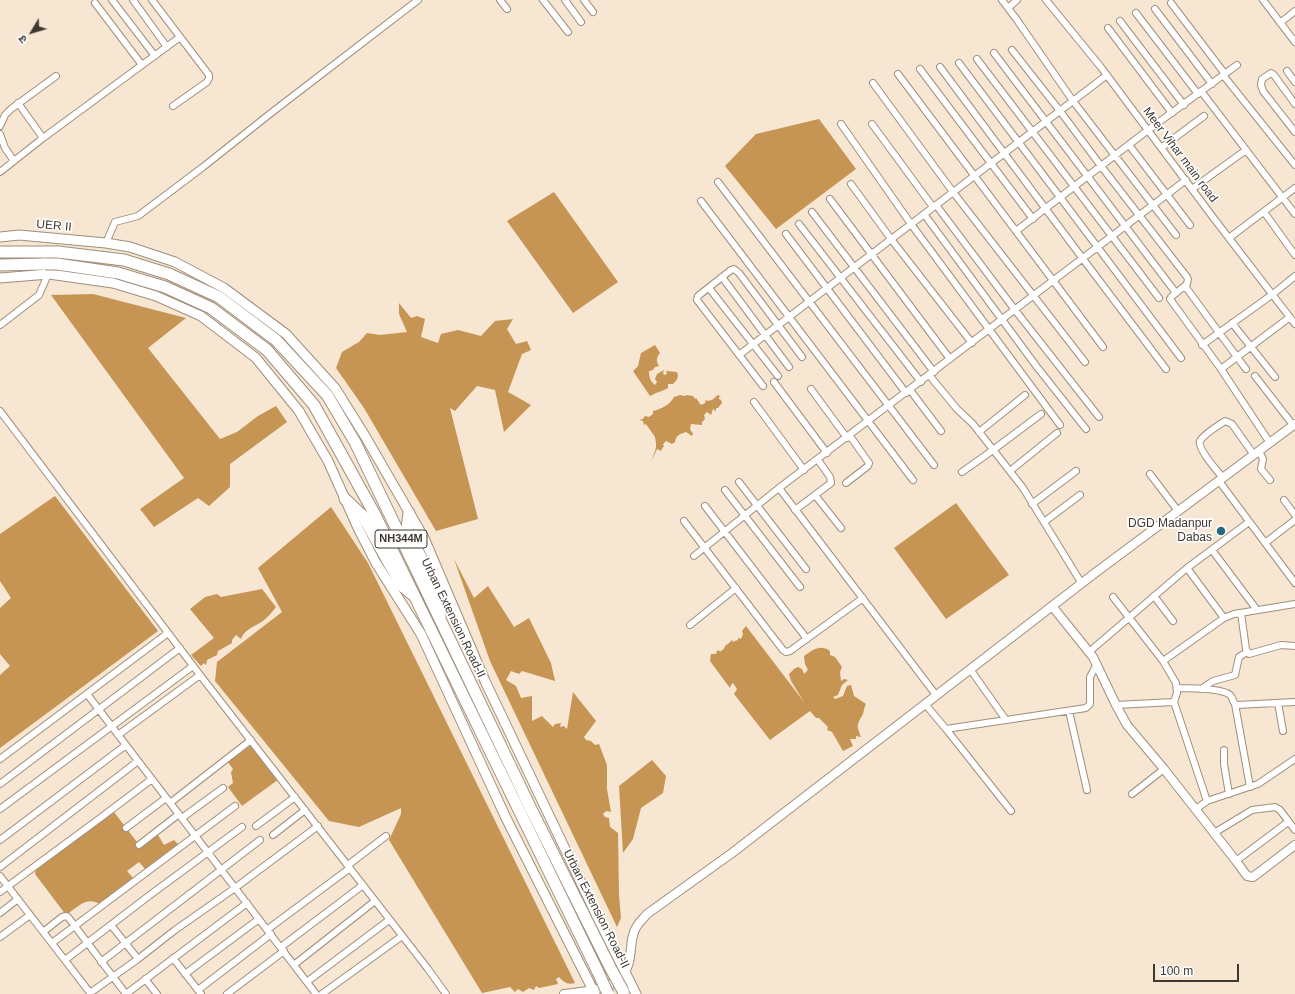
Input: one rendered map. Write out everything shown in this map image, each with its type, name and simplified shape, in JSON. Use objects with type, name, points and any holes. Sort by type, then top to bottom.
[{"type":"highway","name":"Urban Extension Road-II","points":[[0,252],[53,252],[124,260],[170,274],[219,297],[276,340],[327,395],[355,442],[531,809],[623,993]]},
{"type":"highway","name":"Urban Extension Road-II","points":[[0,265],[50,266],[118,273],[165,287],[212,308],[267,350],[314,405],[374,512],[417,598],[520,815],[608,994]]},
{"type":"highway","points":[[345,499],[363,516],[401,585],[417,598]]},
{"type":"highway","points":[[408,513],[407,528],[441,600],[440,620]]},
{"type":"main road","name":"UER II","points":[[0,237],[19,236],[106,243],[130,247],[175,262],[224,288],[286,334],[335,388],[365,436],[408,513],[424,538],[485,681],[597,916],[636,994]]},
{"type":"main road","points":[[0,278],[50,266],[156,296],[201,316],[256,358],[299,410],[328,460],[358,528],[376,563],[421,634],[506,818],[595,992]]},
{"type":"main road","points":[[564,994],[595,992],[618,980],[626,972],[633,934],[636,926],[647,914],[732,853],[1052,606],[1294,425]]},
{"type":"main road","points":[[1052,606],[1097,664],[1127,725],[1164,769],[1247,876],[1252,878],[1295,845]]},
{"type":"street","points":[[112,0],[155,56]]},
{"type":"street","points":[[132,0],[167,47]]},
{"type":"street","points":[[152,0],[207,72],[209,78],[204,85],[173,106]]},
{"type":"street","points":[[106,243],[115,222],[138,216],[203,168],[271,113],[418,0]]},
{"type":"street","points":[[500,0],[507,9]]},
{"type":"street","points":[[543,0],[568,32]]},
{"type":"street","points":[[565,0],[581,22]]},
{"type":"street","points":[[584,0],[593,12]]},
{"type":"street","points":[[1002,0],[1073,101],[1176,235]]},
{"type":"street","points":[[1008,8],[1017,0]]},
{"type":"street","name":"Meer Vihar main road","points":[[1046,0],[1107,75],[1295,324]]},
{"type":"street","points":[[1263,0],[1295,42]]},
{"type":"street","points":[[96,3],[142,65]]},
{"type":"street","points":[[1171,3],[1295,165]]},
{"type":"street","points":[[1155,9],[1212,84]]},
{"type":"street","points":[[1280,23],[1295,11]]},
{"type":"street","points":[[1136,13],[1295,213]]},
{"type":"street","points":[[1120,21],[1184,105]]},
{"type":"street","points":[[1108,28],[1172,113]]},
{"type":"street","points":[[1289,34],[1295,30]]},
{"type":"street","points":[[0,172],[43,138],[180,37]]},
{"type":"street","points":[[1012,50],[1187,277],[1188,282],[1185,286],[1170,299],[1270,443]]},
{"type":"street","points":[[994,54],[1176,293]]},
{"type":"street","points":[[977,59],[1159,298]]},
{"type":"street","points":[[959,63],[1181,358]]},
{"type":"street","points":[[1016,231],[1237,64]]},
{"type":"street","points":[[940,67],[1082,259],[1166,369]]},
{"type":"street","points":[[920,69],[1033,219]]},
{"type":"street","points":[[1287,71],[1295,82]]},
{"type":"street","points":[[1294,130],[1263,91],[1261,85],[1262,79],[1268,74],[1271,73],[1274,75],[1295,104]]},
{"type":"street","points":[[898,74],[1103,347]]},
{"type":"street","points":[[739,355],[1107,75]]},
{"type":"street","points":[[0,126],[6,115],[18,103],[56,76]]},
{"type":"street","points":[[873,83],[953,192],[1084,362]]},
{"type":"street","points":[[18,103],[43,138]]},
{"type":"street","points":[[1161,148],[1204,116]]},
{"type":"street","points":[[841,124],[911,224],[1060,425]]},
{"type":"street","points":[[872,124],[934,206],[1099,417]]},
{"type":"street","points":[[0,134],[5,148],[14,161]]},
{"type":"street","points":[[1129,145],[1190,225]]},
{"type":"street","points":[[1192,189],[1246,150]]},
{"type":"street","points":[[694,556],[779,488],[818,460],[1186,180]]},
{"type":"street","points":[[718,182],[934,465]]},
{"type":"street","points":[[851,184],[891,239],[972,343]]},
{"type":"street","points":[[1229,238],[1295,188]]},
{"type":"street","points":[[830,199],[950,359]]},
{"type":"street","points":[[701,201],[913,480]]},
{"type":"street","points":[[812,212],[854,267],[957,409],[970,420],[1010,471],[1044,522],[1082,584]]},
{"type":"street","points":[[1264,212],[1295,255]]},
{"type":"street","points":[[924,214],[1002,320],[1086,429]]},
{"type":"street","points":[[799,224],[920,382]]},
{"type":"street","points":[[786,234],[826,288],[941,432]]},
{"type":"street","points":[[0,325],[39,295],[50,266],[53,252],[59,239]]},
{"type":"street","points":[[763,386],[697,300],[698,296],[731,270],[736,270],[802,357]]},
{"type":"street","points":[[1202,345],[1273,294],[1295,276]]},
{"type":"street","points":[[722,277],[789,367]]},
{"type":"street","points":[[1185,286],[1246,369]]},
{"type":"street","points":[[709,288],[778,376]]},
{"type":"street","points":[[1220,370],[1290,317]]},
{"type":"street","points":[[1232,323],[1275,377]]},
{"type":"street","points":[[1255,376],[1294,425]]},
{"type":"street","points":[[774,382],[827,453]]},
{"type":"street","points":[[811,389],[869,463],[868,466],[846,483]]},
{"type":"street","points":[[979,432],[1025,396]]},
{"type":"street","points":[[754,402],[804,470]]},
{"type":"street","points":[[0,411],[193,666],[295,796],[446,994]]},
{"type":"street","points":[[962,472],[1042,414]]},
{"type":"street","points":[[1270,480],[1261,469],[1263,459],[1256,453],[1232,424],[1225,421],[1218,425],[1200,441],[1202,450],[1249,522],[1295,583]]},
{"type":"street","points":[[1010,471],[1057,433]]},
{"type":"street","points":[[795,510],[829,485],[831,480],[818,460]]},
{"type":"street","points":[[1032,504],[1076,471]]},
{"type":"street","points":[[1150,474],[1178,512]]},
{"type":"street","points":[[739,482],[806,569]]},
{"type":"street","points":[[779,488],[864,598],[936,695]]},
{"type":"street","points":[[725,490],[800,587]]},
{"type":"street","points":[[816,495],[841,528]]},
{"type":"street","points":[[1044,522],[1080,495]]},
{"type":"street","points":[[1284,500],[1295,515]]},
{"type":"street","points":[[705,506],[807,639]]},
{"type":"street","points":[[1265,543],[1295,520]]},
{"type":"street","points":[[684,521],[786,652],[790,651],[864,598]]},
{"type":"street","points":[[1089,652],[1187,568],[1249,522]]},
{"type":"street","points":[[1212,550],[1257,610]]},
{"type":"street","points":[[1187,568],[1224,618]]},
{"type":"street","points":[[690,625],[736,588]]},
{"type":"street","points":[[1154,596],[1173,621]]},
{"type":"street","points":[[1113,597],[1163,661],[1176,683],[1177,688],[1174,702],[1207,801]]},
{"type":"street","points":[[1163,661],[1224,618],[1234,614],[1295,604]]},
{"type":"street","points":[[1241,613],[1248,652]]},
{"type":"street","points":[[0,759],[168,632]]},
{"type":"street","points":[[1201,689],[1213,681],[1235,675],[1239,656],[1248,652],[1249,654],[1252,654],[1281,645],[1295,646]]},
{"type":"street","points":[[0,784],[180,648]]},
{"type":"street","points":[[946,729],[1086,708],[1090,704],[1090,677],[1097,664]]},
{"type":"street","points":[[0,809],[193,666]]},
{"type":"street","points":[[970,669],[1006,720]]},
{"type":"street","points":[[118,735],[200,675]]},
{"type":"street","points":[[1177,688],[1201,689],[1230,695],[1234,704],[1250,787]]},
{"type":"street","points":[[87,694],[308,981],[316,994]]},
{"type":"street","points":[[1116,705],[1174,702]]},
{"type":"street","points":[[1234,704],[1241,705],[1295,702]]},
{"type":"street","points":[[1278,703],[1283,731]]},
{"type":"street","points":[[925,704],[1011,811]]},
{"type":"street","points":[[1069,711],[1087,790]]},
{"type":"street","points":[[170,803],[251,740]]},
{"type":"street","points":[[0,840],[126,745]]},
{"type":"street","points":[[1224,750],[1224,764],[1229,794]]},
{"type":"street","points":[[1196,810],[1207,801],[1258,784],[1295,759]]},
{"type":"street","points":[[0,867],[138,761]]},
{"type":"street","points":[[1132,794],[1164,769]]},
{"type":"street","points":[[0,892],[152,779]]},
{"type":"street","points":[[139,845],[223,788]]},
{"type":"street","points":[[256,826],[295,796]]},
{"type":"street","points":[[126,828],[166,798]]},
{"type":"street","points":[[52,943],[235,806]]},
{"type":"street","points":[[1214,832],[1254,810],[1277,808],[1295,830]]},
{"type":"street","points":[[273,834],[305,810]]},
{"type":"street","points":[[1236,860],[1288,822]]},
{"type":"street","points":[[0,876],[91,994],[318,826]]},
{"type":"street","points":[[65,960],[242,827]]},
{"type":"street","points":[[173,958],[200,992],[269,932],[386,836]]},
{"type":"street","points":[[101,962],[260,840]]},
{"type":"street","points":[[227,994],[363,885]]},
{"type":"street","points":[[0,913],[18,899]]},
{"type":"street","points":[[294,964],[375,901]]},
{"type":"street","points":[[43,932],[64,916],[68,917],[126,994],[247,903]]},
{"type":"street","points":[[0,937],[30,915]]},
{"type":"street","points":[[185,974],[259,919]]},
{"type":"street","points":[[308,981],[389,920]]},
{"type":"street","points":[[111,925],[138,959]]},
{"type":"street","points":[[322,994],[402,936]]},
{"type":"street","points":[[146,979],[157,994]]},
{"type":"shaded area","points":[[819,119],[856,169],[776,229],[725,166],[756,134]]},
{"type":"shaded area","points":[[554,192],[618,282],[573,313],[507,221]]},
{"type":"shaded area","points":[[93,294],[186,318],[148,348],[220,439],[237,432],[258,416],[276,406],[287,422],[230,464],[230,487],[209,506],[198,498],[154,527],[140,509],[184,478],[51,295]]},
{"type":"shaded area","points":[[399,303],[411,318],[417,316],[425,319],[421,337],[438,343],[441,334],[458,330],[481,336],[495,321],[513,319],[507,329],[516,344],[527,341],[531,350],[522,354],[508,392],[531,405],[504,432],[495,390],[477,386],[455,411],[450,408],[478,519],[436,531],[364,408],[336,368],[342,352],[359,342],[367,333],[380,335],[407,332],[399,314]]},
{"type":"shaded area","points":[[655,345],[660,353],[657,360],[659,366],[649,371],[652,382],[655,385],[657,382],[655,379],[657,374],[664,370],[664,375],[667,374],[666,371],[677,372],[678,377],[673,384],[668,384],[668,388],[650,396],[633,371],[638,366],[641,353]]},
{"type":"shaded area","points":[[680,395],[693,396],[701,405],[705,403],[706,399],[707,401],[712,400],[718,395],[721,397],[719,397],[719,399],[722,403],[718,408],[716,408],[716,411],[713,409],[711,415],[707,412],[704,415],[705,419],[702,422],[702,425],[691,424],[690,429],[693,434],[692,436],[686,432],[679,435],[672,444],[666,441],[663,444],[664,447],[661,451],[657,449],[651,462],[656,448],[655,437],[646,424],[644,425],[643,421],[639,420],[643,419],[645,416],[649,417],[653,414],[653,411],[665,406],[674,397]]},
{"type":"shaded area","points":[[55,496],[158,631],[0,748],[0,675],[10,666],[0,654],[0,608],[11,598],[0,581],[0,534]]},
{"type":"shaded area","points":[[956,503],[1009,575],[946,619],[894,548]]},
{"type":"shaded area","points":[[331,507],[368,563],[575,983],[566,983],[559,977],[556,979],[558,984],[539,988],[536,986],[534,990],[529,988],[523,992],[518,989],[515,992],[510,987],[482,993],[389,840],[401,814],[401,808],[359,827],[329,821],[215,681],[217,662],[282,612],[258,568]]},
{"type":"shaded area","points":[[454,559],[474,598],[488,586],[514,627],[529,618],[551,663],[555,681],[522,671],[519,674],[511,671],[506,680],[516,686],[521,698],[532,696],[532,721],[542,716],[553,727],[555,724],[561,723],[560,727],[564,726],[567,729],[573,692],[596,721],[584,737],[586,740],[591,741],[595,745],[599,744],[607,765],[607,789],[611,812],[606,811],[603,814],[605,817],[609,818],[610,827],[618,833],[621,918],[617,927],[490,661]]},
{"type":"shaded area","points":[[262,589],[276,607],[263,621],[250,628],[241,639],[236,635],[232,640],[232,643],[218,651],[217,655],[207,660],[206,665],[204,663],[201,666],[191,655],[214,638],[190,609],[205,597],[217,594],[221,597]]},
{"type":"shaded area","points":[[746,626],[804,702],[791,681],[789,674],[798,667],[802,669],[804,674],[808,670],[805,664],[804,656],[814,650],[823,648],[830,651],[830,655],[835,657],[842,667],[840,672],[841,681],[844,679],[848,680],[842,685],[838,695],[833,697],[835,699],[843,696],[847,686],[851,685],[854,696],[866,704],[858,725],[861,737],[856,736],[856,739],[850,739],[853,746],[843,751],[832,732],[827,730],[828,727],[819,718],[816,718],[810,711],[770,740],[734,694],[737,689],[733,683],[730,688],[710,661],[711,654],[716,654],[717,651],[719,650],[720,652],[723,650],[733,639],[732,642],[738,640],[738,638],[741,639],[743,634],[742,631]]},
{"type":"shaded area","points":[[253,744],[279,779],[242,806],[228,787],[233,783],[231,772],[233,769],[228,762]]},
{"type":"shaded area","points":[[652,760],[666,776],[663,793],[641,808],[633,839],[623,853],[619,786]]},
{"type":"shaded area","points":[[114,812],[140,846],[158,835],[164,845],[174,840],[179,845],[146,870],[139,862],[127,871],[134,879],[100,904],[90,901],[86,902],[66,915],[35,874],[36,869]]},
{"type":"place","name":"DGD Madanpur Dabas","points":[[1221,531]]}]
